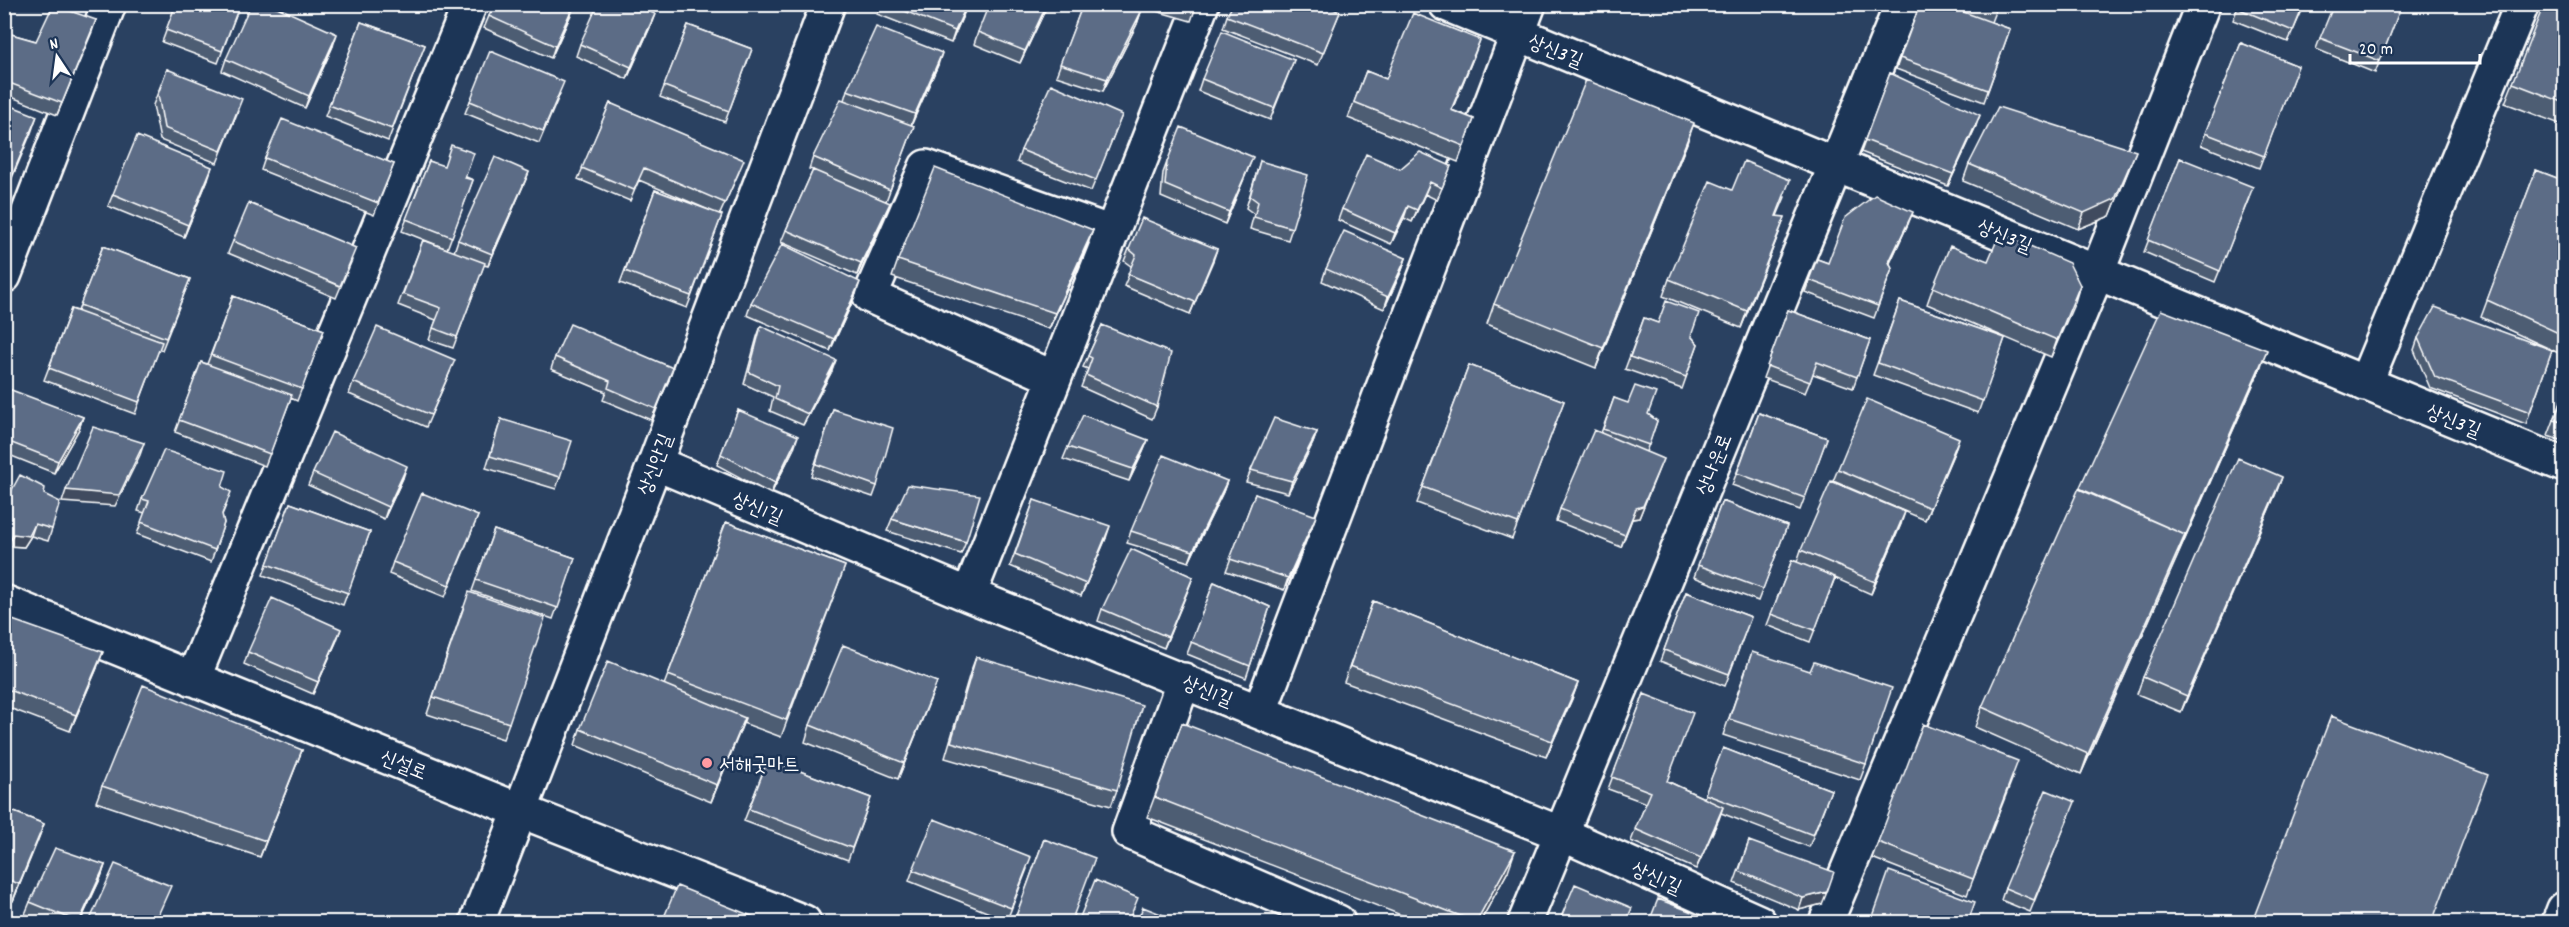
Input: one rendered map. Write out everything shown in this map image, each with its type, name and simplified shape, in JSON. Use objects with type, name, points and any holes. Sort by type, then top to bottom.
[{"type":"street","points":[[4,276],[109,4]]},
{"type":"street","points":[[194,679],[470,4]]},
{"type":"street","name":"상신안길","points":[[477,922],[655,463],[828,4]]},
{"type":"street","points":[[969,595],[1202,4]]},
{"type":"street","name":"상신3길","points":[[1446,4],[1523,19],[1836,165],[2565,465]]},
{"type":"street","name":"상나운로","points":[[1525,922],[1902,4]]},
{"type":"street","points":[[1826,922],[2097,273],[2204,4]]},
{"type":"street","points":[[2365,384],[2522,4]]},
{"type":"street","points":[[1260,711],[1523,19]]},
{"type":"street","points":[[1054,378],[870,296],[926,167],[1112,232]]},
{"type":"street","name":"상신1길","points":[[655,463],[969,595],[1562,834],[1760,922]]},
{"type":"street","name":"신설로","points":[[4,602],[521,812],[804,922]]},
{"type":"street","points":[[1184,680],[1129,832],[1338,922]]},
{"type":"street","points":[[2559,922],[2565,909]]},
{"type":"building","points":[[176,4],[240,4],[222,51],[166,30]]},
{"type":"building","points":[[251,4],[270,4],[337,34],[309,96],[226,59]]},
{"type":"building","points":[[494,4],[574,4],[555,46],[489,16]]},
{"type":"building","points":[[598,4],[634,4],[655,14],[631,67],[580,44]]},
{"type":"building","points":[[887,4],[967,4],[955,31]]},
{"type":"building","points":[[989,4],[1047,4],[1025,51],[978,32]]},
{"type":"building","points":[[1083,4],[1119,4],[1141,12],[1107,79],[1060,64]]},
{"type":"building","points":[[1179,4],[1197,4],[1195,9]]},
{"type":"building","points":[[1233,4],[1323,4],[1340,12],[1323,53],[1227,16]]},
{"type":"building","points":[[1920,4],[1942,4],[2010,29],[1988,90],[1900,58]]},
{"type":"building","points":[[1978,4],[1998,4],[1995,11]]},
{"type":"building","points":[[2239,4],[2304,4],[2293,31],[2237,8]]},
{"type":"building","points":[[2334,4],[2402,4],[2380,61],[2320,38]]},
{"type":"building","points":[[2544,4],[2565,4],[2565,103],[2513,83]]},
{"type":"building","points":[[53,5],[96,20],[62,103],[4,81],[4,32],[36,41]]},
{"type":"building","points":[[1413,13],[1480,40],[1451,110],[1474,119],[1464,146],[1354,102],[1366,71],[1386,79]]},
{"type":"building","points":[[361,22],[425,45],[392,129],[329,105]]},
{"type":"building","points":[[688,25],[752,49],[729,111],[664,86]]},
{"type":"building","points":[[876,27],[942,53],[915,114],[847,90]]},
{"type":"building","points":[[1222,31],[1294,60],[1274,108],[1202,79]]},
{"type":"building","points":[[2241,43],[2298,66],[2264,156],[2205,133]]},
{"type":"building","points":[[490,51],[564,82],[543,131],[470,101]]},
{"type":"building","points":[[167,69],[242,99],[221,151],[164,128],[158,94]]},
{"type":"building","points":[[1890,73],[1980,115],[1953,174],[1865,140]]},
{"type":"building","points":[[1586,80],[1694,123],[1603,348],[1494,304]]},
{"type":"building","points":[[1051,84],[1122,115],[1096,180],[1021,150]]},
{"type":"building","points":[[841,99],[914,126],[890,190],[813,157]]},
{"type":"building","points":[[4,103],[37,116],[4,195]]},
{"type":"building","points":[[610,103],[744,160],[725,203],[644,168],[634,190],[582,168]]},
{"type":"building","points":[[1998,107],[2136,151],[2115,199],[2084,213],[1969,164]]},
{"type":"building","points":[[282,119],[394,164],[378,203],[265,158]]},
{"type":"building","points":[[1181,127],[1253,157],[1229,212],[1165,185],[1167,162]]},
{"type":"building","points":[[137,136],[212,167],[188,225],[113,194]]},
{"type":"building","points":[[451,145],[474,153],[465,178],[473,180],[452,237],[406,219],[429,161],[444,166]]},
{"type":"building","points":[[1420,152],[1451,166],[1442,188],[1430,182],[1417,210],[1408,206],[1395,233],[1342,209],[1366,154],[1400,169]]},
{"type":"building","points":[[495,157],[529,172],[492,254],[458,240]]},
{"type":"building","points":[[2180,158],[2253,187],[2220,271],[2148,240]]},
{"type":"building","points":[[1260,161],[1308,175],[1292,228],[1254,217],[1258,202],[1250,196]]},
{"type":"building","points":[[1744,161],[1790,180],[1776,216],[1785,217],[1747,311],[1669,279],[1710,181],[1732,190]]},
{"type":"building","points":[[935,168],[1093,230],[1055,313],[898,260]]},
{"type":"building","points":[[813,170],[890,203],[861,263],[786,230]]},
{"type":"building","points":[[2536,170],[2565,181],[2565,336],[2487,300]]},
{"type":"building","points":[[655,190],[722,215],[691,296],[625,271]]},
{"type":"building","points":[[1875,195],[1913,212],[1889,262],[1892,269],[1878,306],[1809,280],[1817,259],[1828,263],[1845,218]]},
{"type":"building","points":[[249,203],[356,248],[340,286],[233,241]]},
{"type":"building","points":[[1142,218],[1217,249],[1195,302],[1128,274],[1136,255],[1129,249]]},
{"type":"building","points":[[1344,231],[1406,258],[1388,297],[1326,269]]},
{"type":"building","points":[[2000,233],[2069,263],[2080,285],[2057,340],[1933,287],[1950,246],[1988,261]]},
{"type":"building","points":[[423,240],[485,263],[457,337],[433,328],[441,308],[403,294]]},
{"type":"building","points":[[782,244],[860,282],[834,339],[751,303]]},
{"type":"building","points":[[103,246],[190,279],[166,338],[80,305]]},
{"type":"building","points":[[233,296],[324,330],[302,389],[211,355]]},
{"type":"building","points":[[1666,301],[1699,313],[1691,336],[1698,344],[1686,377],[1630,357],[1644,318],[1658,323]]},
{"type":"building","points":[[1900,301],[2005,338],[1983,401],[1878,363]]},
{"type":"building","points":[[2435,307],[2552,350],[2530,412],[2435,377],[2418,338]]},
{"type":"building","points":[[71,309],[162,342],[139,402],[49,368]]},
{"type":"building","points":[[1788,310],[1870,340],[1857,377],[1817,362],[1810,382],[1767,366]]},
{"type":"building","points":[[2161,310],[2267,350],[2184,539],[2185,535],[2079,489]]},
{"type":"building","points":[[570,324],[673,368],[656,409],[608,388],[610,381],[555,357]]},
{"type":"building","points":[[1102,325],[1171,353],[1157,407],[1086,375],[1092,358],[1088,356]]},
{"type":"building","points":[[761,326],[836,360],[808,414],[775,399],[778,386],[749,372]]},
{"type":"building","points":[[377,327],[455,360],[431,415],[353,382]]},
{"type":"building","points":[[201,362],[292,395],[270,454],[179,420]]},
{"type":"building","points":[[1469,365],[1564,401],[1518,523],[1423,487]]},
{"type":"building","points":[[1635,386],[1656,393],[1648,414],[1657,421],[1649,445],[1603,429],[1614,398],[1628,403]]},
{"type":"building","points":[[6,388],[83,417],[58,461],[4,440],[6,425],[4,424],[4,392]]},
{"type":"building","points":[[2565,391],[2565,423],[2554,420]]},
{"type":"building","points":[[1867,399],[1959,438],[1930,508],[1838,469]]},
{"type":"building","points":[[833,409],[893,428],[877,486],[816,464]]},
{"type":"building","points":[[738,410],[798,436],[775,483],[721,454]]},
{"type":"building","points":[[1759,413],[1827,438],[1805,498],[1737,473]]},
{"type":"building","points":[[1083,415],[1148,440],[1133,469],[1068,447]]},
{"type":"building","points":[[1274,418],[1317,432],[1292,481],[1251,470]]},
{"type":"building","points":[[501,419],[572,441],[560,477],[490,456]]},
{"type":"building","points":[[93,427],[144,443],[119,495],[66,490]]},
{"type":"building","points":[[1594,430],[1663,459],[1643,506],[1636,508],[1625,535],[1560,509]]},
{"type":"building","points":[[332,432],[407,466],[388,507],[313,473]]},
{"type":"building","points":[[164,450],[227,471],[222,487],[231,492],[222,514],[224,523],[215,550],[141,522],[149,501],[142,499]]},
{"type":"building","points":[[1163,455],[1227,481],[1193,551],[1131,531]]},
{"type":"building","points":[[2238,458],[2282,477],[2187,696],[2143,677]]},
{"type":"building","points":[[20,475],[45,488],[44,494],[60,502],[52,529],[35,524],[29,536],[13,534],[9,543],[4,541],[4,494],[8,497]]},
{"type":"building","points":[[1831,481],[1905,512],[1875,582],[1801,550]]},
{"type":"building","points":[[908,485],[980,495],[966,542],[892,519]]},
{"type":"building","points":[[2079,488],[2185,535],[2088,754],[1982,707]]},
{"type":"building","points":[[422,493],[478,516],[449,585],[393,562]]},
{"type":"building","points":[[1255,494],[1316,516],[1288,578],[1230,559]]},
{"type":"building","points":[[1034,500],[1110,526],[1086,584],[1015,554]]},
{"type":"building","points":[[1722,501],[1787,526],[1763,589],[1698,565]]},
{"type":"building","points":[[290,503],[370,532],[348,593],[267,564]]},
{"type":"building","points":[[726,522],[845,566],[786,720],[668,675]]},
{"type":"building","points":[[494,530],[575,558],[558,608],[476,580]]},
{"type":"building","points":[[1131,549],[1193,577],[1168,637],[1102,609]]},
{"type":"building","points":[[1792,560],[1835,577],[1815,630],[1771,614]]},
{"type":"building","points":[[1214,582],[1270,607],[1250,666],[1191,642]]},
{"type":"building","points":[[469,592],[545,618],[509,723],[433,697]]},
{"type":"building","points":[[1686,592],[1751,617],[1729,674],[1664,650]]},
{"type":"building","points":[[272,598],[341,629],[318,682],[248,652]]},
{"type":"building","points":[[1373,601],[1578,683],[1552,741],[1350,666]]},
{"type":"building","points":[[4,617],[103,652],[76,715],[4,688]]},
{"type":"building","points":[[843,645],[937,682],[904,763],[810,725]]},
{"type":"building","points":[[1752,652],[1810,671],[1814,662],[1892,688],[1866,764],[1729,719]]},
{"type":"building","points":[[976,657],[1142,705],[1117,790],[951,742]]},
{"type":"building","points":[[608,661],[745,718],[717,785],[580,729]]},
{"type":"building","points":[[143,685],[302,750],[266,841],[102,786]]},
{"type":"building","points":[[1644,694],[1693,713],[1667,781],[1723,807],[1701,858],[1635,829],[1651,792],[1612,777]]},
{"type":"building","points":[[2331,716],[2488,775],[2432,922],[2252,922]]},
{"type":"building","points":[[1182,723],[1515,851],[1476,922],[1155,797]]},
{"type":"building","points":[[1923,724],[2018,761],[1973,879],[1878,842]]},
{"type":"building","points":[[1723,748],[1831,790],[1813,835],[1705,794]]},
{"type":"building","points":[[768,759],[871,798],[852,848],[749,809]]},
{"type":"building","points":[[2046,790],[2075,802],[2034,900],[2005,888]]},
{"type":"building","points":[[4,808],[44,824],[19,884],[4,878]]},
{"type":"building","points":[[934,819],[1031,857],[1011,908],[913,870]]},
{"type":"building","points":[[1044,839],[1095,858],[1071,922],[1035,922],[1016,916]]},
{"type":"building","points":[[1749,841],[1834,872],[1827,892],[1803,898],[1739,871]]},
{"type":"building","points":[[55,848],[105,865],[79,922],[30,902]]},
{"type":"building","points":[[115,864],[171,886],[155,922],[89,922]]},
{"type":"building","points":[[1889,871],[1975,902],[1968,922],[1871,922]]},
{"type":"building","points":[[1095,880],[1138,898],[1128,922],[1078,922]]},
{"type":"building","points":[[1575,884],[1632,908],[1626,922],[1559,922]]},
{"type":"building","points":[[677,886],[754,917],[752,922],[662,922]]},
{"type":"building","points":[[1658,899],[1718,922],[1649,922]]},
{"type":"building","points":[[1143,907],[1181,922],[1137,922]]},
{"type":"place","name":"서해굿마트","points":[[707,763]]}]
